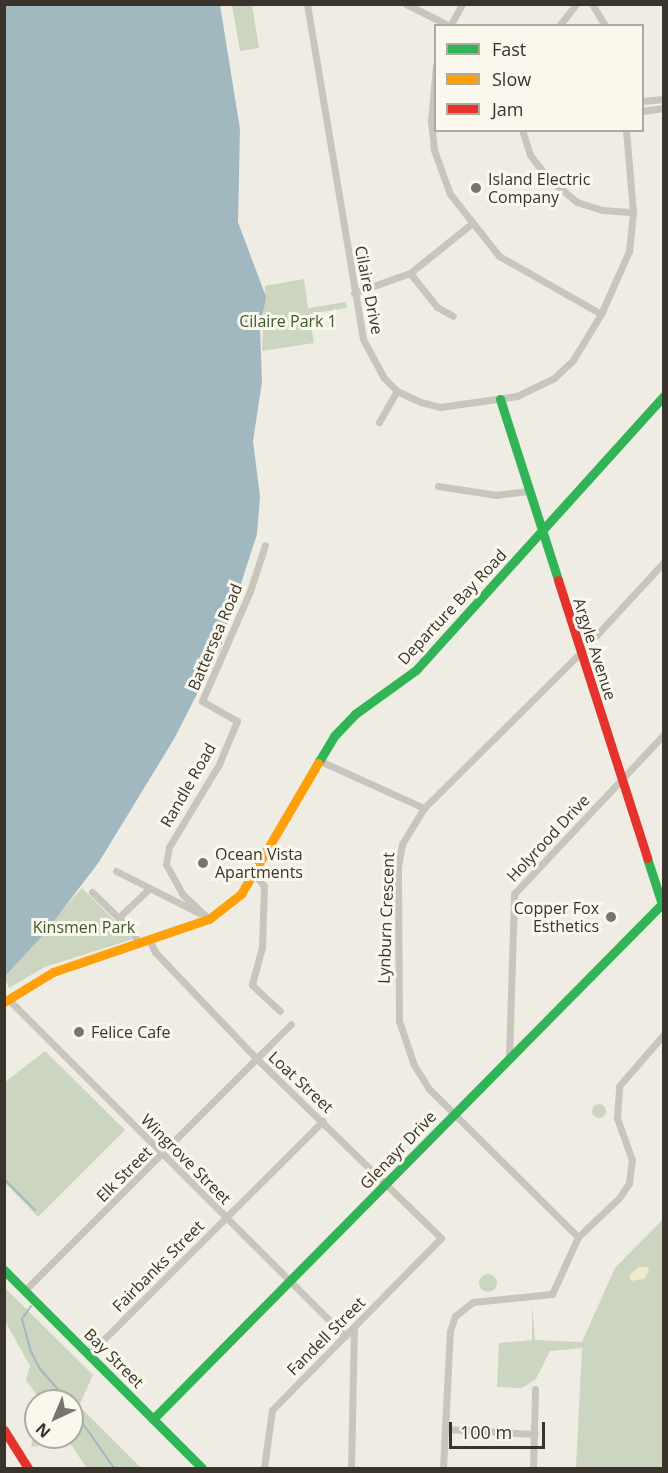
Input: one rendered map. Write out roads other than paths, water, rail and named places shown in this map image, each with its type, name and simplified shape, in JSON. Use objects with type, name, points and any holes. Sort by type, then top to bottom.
[{"type":"street","name":"Cilaire Drive","points":[[307,4],[363,339],[372,361],[398,391],[440,407],[517,396],[554,378],[573,360],[601,314],[629,251],[633,212],[626,132]]},
{"type":"street","points":[[406,4],[446,24]]},
{"type":"street","points":[[451,24],[462,4]]},
{"type":"street","points":[[561,24],[576,4]]},
{"type":"street","points":[[592,4],[604,24]]},
{"type":"street","points":[[434,79],[431,121],[434,150],[450,194],[470,225],[499,256],[601,314]]},
{"type":"street","points":[[644,101],[663,99]]},
{"type":"street","points":[[644,111],[663,108]]},
{"type":"street","points":[[523,132],[530,154],[547,177],[577,202],[602,210],[633,212]]},
{"type":"street","points":[[354,293],[410,273],[470,225]]},
{"type":"street","points":[[410,273],[437,307],[453,316]]},
{"type":"street","points":[[379,422],[398,391]]},
{"type":"street","name":"Departure Bay Road","points":[[6,1000],[43,976],[209,919],[241,894],[255,875],[318,760],[355,714],[416,670],[663,396]]},
{"type":"street","name":"Argyle Avenue","points":[[500,399],[663,905]]},
{"type":"street","points":[[438,486],[496,495],[529,490]]},
{"type":"street","name":"Battersea Road","points":[[237,721],[202,700],[250,591],[265,545]]},
{"type":"street","name":"Lynburn Crescent","points":[[578,1238],[429,1089],[414,1065],[399,1021],[398,867],[402,844],[424,808],[580,653],[663,562]]},
{"type":"street","name":"Randle Road","points":[[209,919],[183,895],[166,864],[169,847],[219,764],[237,721]]},
{"type":"street","name":"Holyrood Drive","points":[[509,1057],[514,894],[663,734]]},
{"type":"street","points":[[318,760],[424,808]]},
{"type":"street","points":[[116,871],[209,919]]},
{"type":"street","points":[[255,875],[264,886],[262,947],[252,985],[280,1011]]},
{"type":"street","points":[[119,917],[150,888]]},
{"type":"street","points":[[92,892],[133,932],[139,944]]},
{"type":"street","name":"Glenayr Drive","points":[[153,1419],[387,1184],[509,1057],[663,905]]},
{"type":"street","name":"Loat Street","points":[[150,940],[155,952],[258,1060],[441,1238]]},
{"type":"street","name":"Wingrove Street","points":[[6,1000],[345,1336]]},
{"type":"street","name":"Elk Street","points":[[25,1290],[258,1060],[291,1024]]},
{"type":"street","points":[[443,1468],[450,1331],[455,1316],[472,1302],[552,1294],[578,1238],[619,1198],[629,1183],[632,1160],[615,1105],[619,1086],[663,1034]]},
{"type":"street","name":"Fairbanks Street","points":[[89,1354],[323,1122]]},
{"type":"street","name":"Fandell Street","points":[[264,1468],[272,1410],[441,1238]]},
{"type":"street","name":"Bay Street","points":[[4,1270],[202,1468]]},
{"type":"street","points":[[351,1468],[354,1327]]},
{"type":"street","points":[[533,1468],[535,1389]]},
{"type":"street","points":[[446,1428],[535,1434]]},
{"type":"street","points":[[4,1430],[28,1468]]},
{"type":"water","points":[[5,4],[220,5],[240,129],[238,222],[266,297],[260,329],[262,382],[253,441],[260,497],[257,534],[220,649],[174,739],[99,862],[44,934],[5,976]]},
{"type":"waterway","points":[[4,1179],[35,1210]]},
{"type":"waterway","points":[[31,1306],[22,1319],[31,1352],[40,1369],[58,1389]]},
{"type":"waterway","points":[[84,1425],[114,1468]]},
{"type":"place","name":"Island Electric Company","points":[[476,188]]},
{"type":"place","name":"Ocean Vista Apartments","points":[[203,863]]},
{"type":"place","name":"Copper Fox Esthetics","points":[[611,917]]},
{"type":"place","name":"Felice Cafe","points":[[79,1032]]},
{"type":"park label","name":"Cilaire Park 1","points":[[288,321]]},
{"type":"park label","name":"Kinsmen Park","points":[[84,927]]}]
